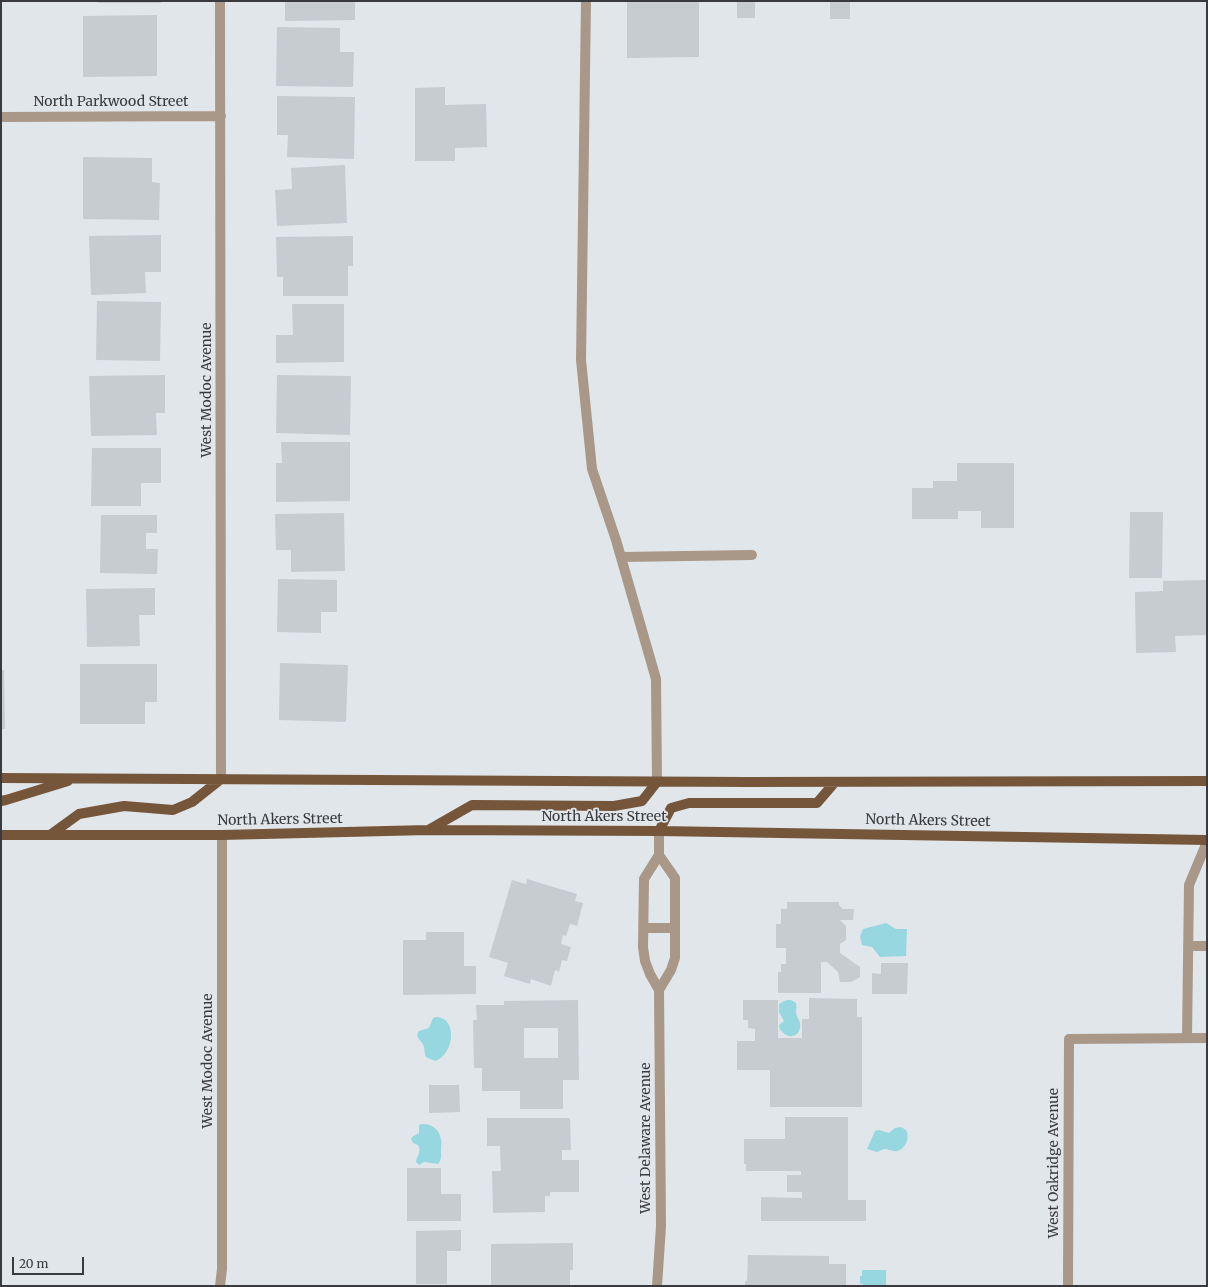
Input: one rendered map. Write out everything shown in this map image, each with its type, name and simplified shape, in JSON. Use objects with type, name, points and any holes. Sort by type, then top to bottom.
[{"type":"main road","points":[[1,778],[657,782],[1207,781]]},
{"type":"main road","points":[[1,801],[78,778]]},
{"type":"main road","points":[[50,835],[79,814],[124,806],[173,810],[192,802],[221,780]]},
{"type":"main road","points":[[428,830],[472,805],[614,806],[642,801],[657,782]]},
{"type":"main road","points":[[659,831],[671,808],[689,803],[817,803],[835,782]]},
{"type":"main road","name":"North Akers Street","points":[[1,835],[222,835],[428,830],[659,831],[1207,841]]},
{"type":"street","name":"West Modoc Avenue","points":[[220,1],[221,780]]},
{"type":"street","points":[[586,1],[582,360],[592,468],[621,557],[656,679],[657,782]]},
{"type":"street","name":"North Parkwood Street","points":[[1,117],[221,116]]},
{"type":"street","points":[[621,557],[752,555]]},
{"type":"street","points":[[659,831],[659,856],[675,878],[675,958],[671,970],[659,990]]},
{"type":"street","name":"West Modoc Avenue","points":[[220,1286],[222,1269],[222,835]]},
{"type":"street","points":[[1207,841],[1189,885],[1187,1038],[1207,1038]]},
{"type":"street","name":"West Delaware Avenue","points":[[657,1286],[661,1226],[659,990],[645,961],[643,947],[644,879],[659,856]]},
{"type":"street","points":[[644,928],[675,928]]},
{"type":"street","points":[[1188,946],[1207,946]]},
{"type":"street","name":"West Oakridge Avenue","points":[[1068,1286],[1069,1039],[1187,1038]]},
{"type":"water","points":[[886,923],[896,929],[907,929],[906,956],[880,957],[872,947],[862,945],[860,936],[863,929]]},
{"type":"water","points":[[787,1000],[791,1000],[796,1003],[796,1013],[800,1023],[799,1031],[794,1036],[784,1034],[779,1025],[784,1021],[779,1012],[779,1004]]},
{"type":"water","points":[[437,1017],[444,1019],[448,1024],[451,1030],[451,1038],[446,1052],[441,1058],[435,1061],[426,1057],[423,1045],[417,1035],[419,1031],[429,1028],[433,1018]]},
{"type":"water","points":[[419,1125],[431,1126],[439,1133],[441,1143],[441,1159],[438,1164],[424,1162],[419,1165],[416,1162],[419,1147],[413,1143],[411,1139],[419,1133]]},
{"type":"water","points":[[901,1127],[906,1130],[908,1136],[905,1145],[900,1150],[895,1151],[884,1149],[877,1152],[867,1149],[875,1131],[879,1130],[889,1133],[895,1128]]},
{"type":"water","points":[[862,1270],[886,1270],[886,1286],[863,1286],[863,1284],[860,1284]]},
{"type":"building","points":[[97,1],[161,1],[161,3],[98,3]]},
{"type":"building","points":[[285,1],[355,1],[355,20],[285,21]]},
{"type":"building","points":[[627,1],[699,1],[699,57],[627,58]]},
{"type":"building","points":[[737,1],[755,1],[755,18],[737,18]]},
{"type":"building","points":[[830,1],[850,1],[850,19],[830,19]]},
{"type":"building","points":[[157,15],[157,76],[83,77],[83,16]]},
{"type":"building","points":[[277,27],[340,28],[340,52],[354,52],[353,87],[276,86]]},
{"type":"building","points":[[445,87],[445,105],[486,104],[487,147],[455,148],[455,161],[415,161],[415,88]]},
{"type":"building","points":[[277,96],[355,97],[354,159],[287,157],[288,135],[277,135]]},
{"type":"building","points":[[83,157],[152,158],[152,182],[160,183],[159,220],[83,219]]},
{"type":"building","points":[[345,165],[347,223],[277,226],[275,190],[292,189],[291,168]]},
{"type":"building","points":[[161,235],[161,272],[145,272],[146,293],[91,295],[89,236]]},
{"type":"building","points":[[353,236],[353,266],[348,266],[348,296],[283,296],[283,277],[277,277],[276,237]]},
{"type":"building","points":[[97,301],[161,302],[160,361],[96,360]]},
{"type":"building","points":[[292,304],[344,304],[344,362],[276,363],[276,335],[293,335]]},
{"type":"building","points":[[165,375],[165,413],[156,413],[157,435],[91,436],[89,376]]},
{"type":"building","points":[[277,375],[351,376],[350,435],[276,433]]},
{"type":"building","points":[[281,442],[350,442],[350,501],[276,502],[276,463],[282,463]]},
{"type":"building","points":[[92,448],[161,448],[161,483],[141,483],[141,506],[91,506]]},
{"type":"building","points":[[957,463],[1014,463],[1014,528],[981,528],[981,511],[958,511],[958,519],[912,519],[912,488],[933,488],[933,481],[957,481]]},
{"type":"building","points":[[1130,512],[1163,512],[1162,578],[1129,578]]},
{"type":"building","points":[[344,513],[345,571],[291,572],[291,550],[276,550],[275,514]]},
{"type":"building","points":[[101,515],[157,515],[157,533],[146,533],[146,549],[158,549],[157,574],[100,573]]},
{"type":"building","points":[[278,579],[337,580],[337,612],[321,612],[321,633],[277,632]]},
{"type":"building","points":[[1207,580],[1207,635],[1175,636],[1176,652],[1136,653],[1135,592],[1163,591],[1163,581]]},
{"type":"building","points":[[155,588],[155,615],[139,615],[140,646],[87,647],[86,589]]},
{"type":"building","points":[[280,663],[348,665],[346,722],[279,720]]},
{"type":"building","points":[[80,664],[157,664],[157,702],[145,702],[145,724],[80,724]]},
{"type":"building","points":[[1,670],[4,670],[5,729],[1,729]]},
{"type":"building","points":[[527,879],[577,894],[575,901],[583,903],[577,926],[570,924],[566,936],[563,935],[561,944],[571,947],[567,961],[562,960],[559,972],[555,970],[551,986],[531,979],[530,984],[504,976],[508,963],[489,957],[512,880],[526,884]]},
{"type":"building","points":[[787,902],[839,902],[839,905],[843,909],[854,909],[853,920],[840,920],[846,926],[846,940],[840,944],[840,953],[860,967],[860,977],[851,982],[840,982],[838,972],[827,962],[821,962],[821,993],[778,993],[778,972],[781,972],[781,964],[786,964],[786,948],[776,948],[776,924],[781,924],[781,909],[787,909]]},
{"type":"building","points":[[426,932],[464,932],[464,966],[476,966],[476,994],[403,995],[403,940],[426,940]]},
{"type":"building","points":[[881,963],[908,963],[907,994],[872,994],[872,973],[881,974]]},
{"type":"building","points":[[809,998],[857,999],[857,1017],[862,1017],[862,1107],[770,1107],[770,1070],[737,1070],[737,1041],[755,1041],[755,1029],[748,1028],[748,1020],[743,1020],[743,1000],[778,1000],[778,1038],[802,1038],[802,1019],[809,1019]]},
{"type":"building","points":[[578,1000],[579,1080],[563,1080],[563,1109],[520,1109],[520,1091],[482,1091],[482,1068],[474,1068],[473,1020],[477,1020],[476,1005],[504,1005],[504,1001]],"holes":[[[524,1028],[558,1028],[558,1058],[524,1058]]]},
{"type":"building","points":[[429,1085],[459,1085],[460,1112],[429,1113]]},
{"type":"building","points":[[785,1117],[848,1117],[848,1200],[866,1200],[866,1221],[761,1221],[761,1197],[802,1198],[802,1192],[787,1192],[787,1175],[801,1175],[801,1171],[746,1171],[746,1164],[744,1164],[744,1139],[785,1139]]},
{"type":"building","points":[[487,1118],[570,1118],[571,1150],[562,1150],[562,1160],[579,1160],[579,1192],[550,1192],[550,1196],[545,1196],[545,1212],[493,1213],[492,1171],[501,1171],[500,1146],[487,1146]]},
{"type":"building","points":[[407,1168],[441,1168],[441,1194],[461,1194],[461,1221],[407,1221]]},
{"type":"building","points":[[461,1230],[461,1251],[447,1251],[447,1284],[416,1284],[416,1231]]},
{"type":"building","points":[[573,1243],[573,1270],[570,1270],[570,1285],[491,1286],[491,1244]]},
{"type":"building","points":[[748,1255],[829,1256],[829,1264],[846,1264],[846,1286],[745,1286],[745,1281],[747,1281]]}]
